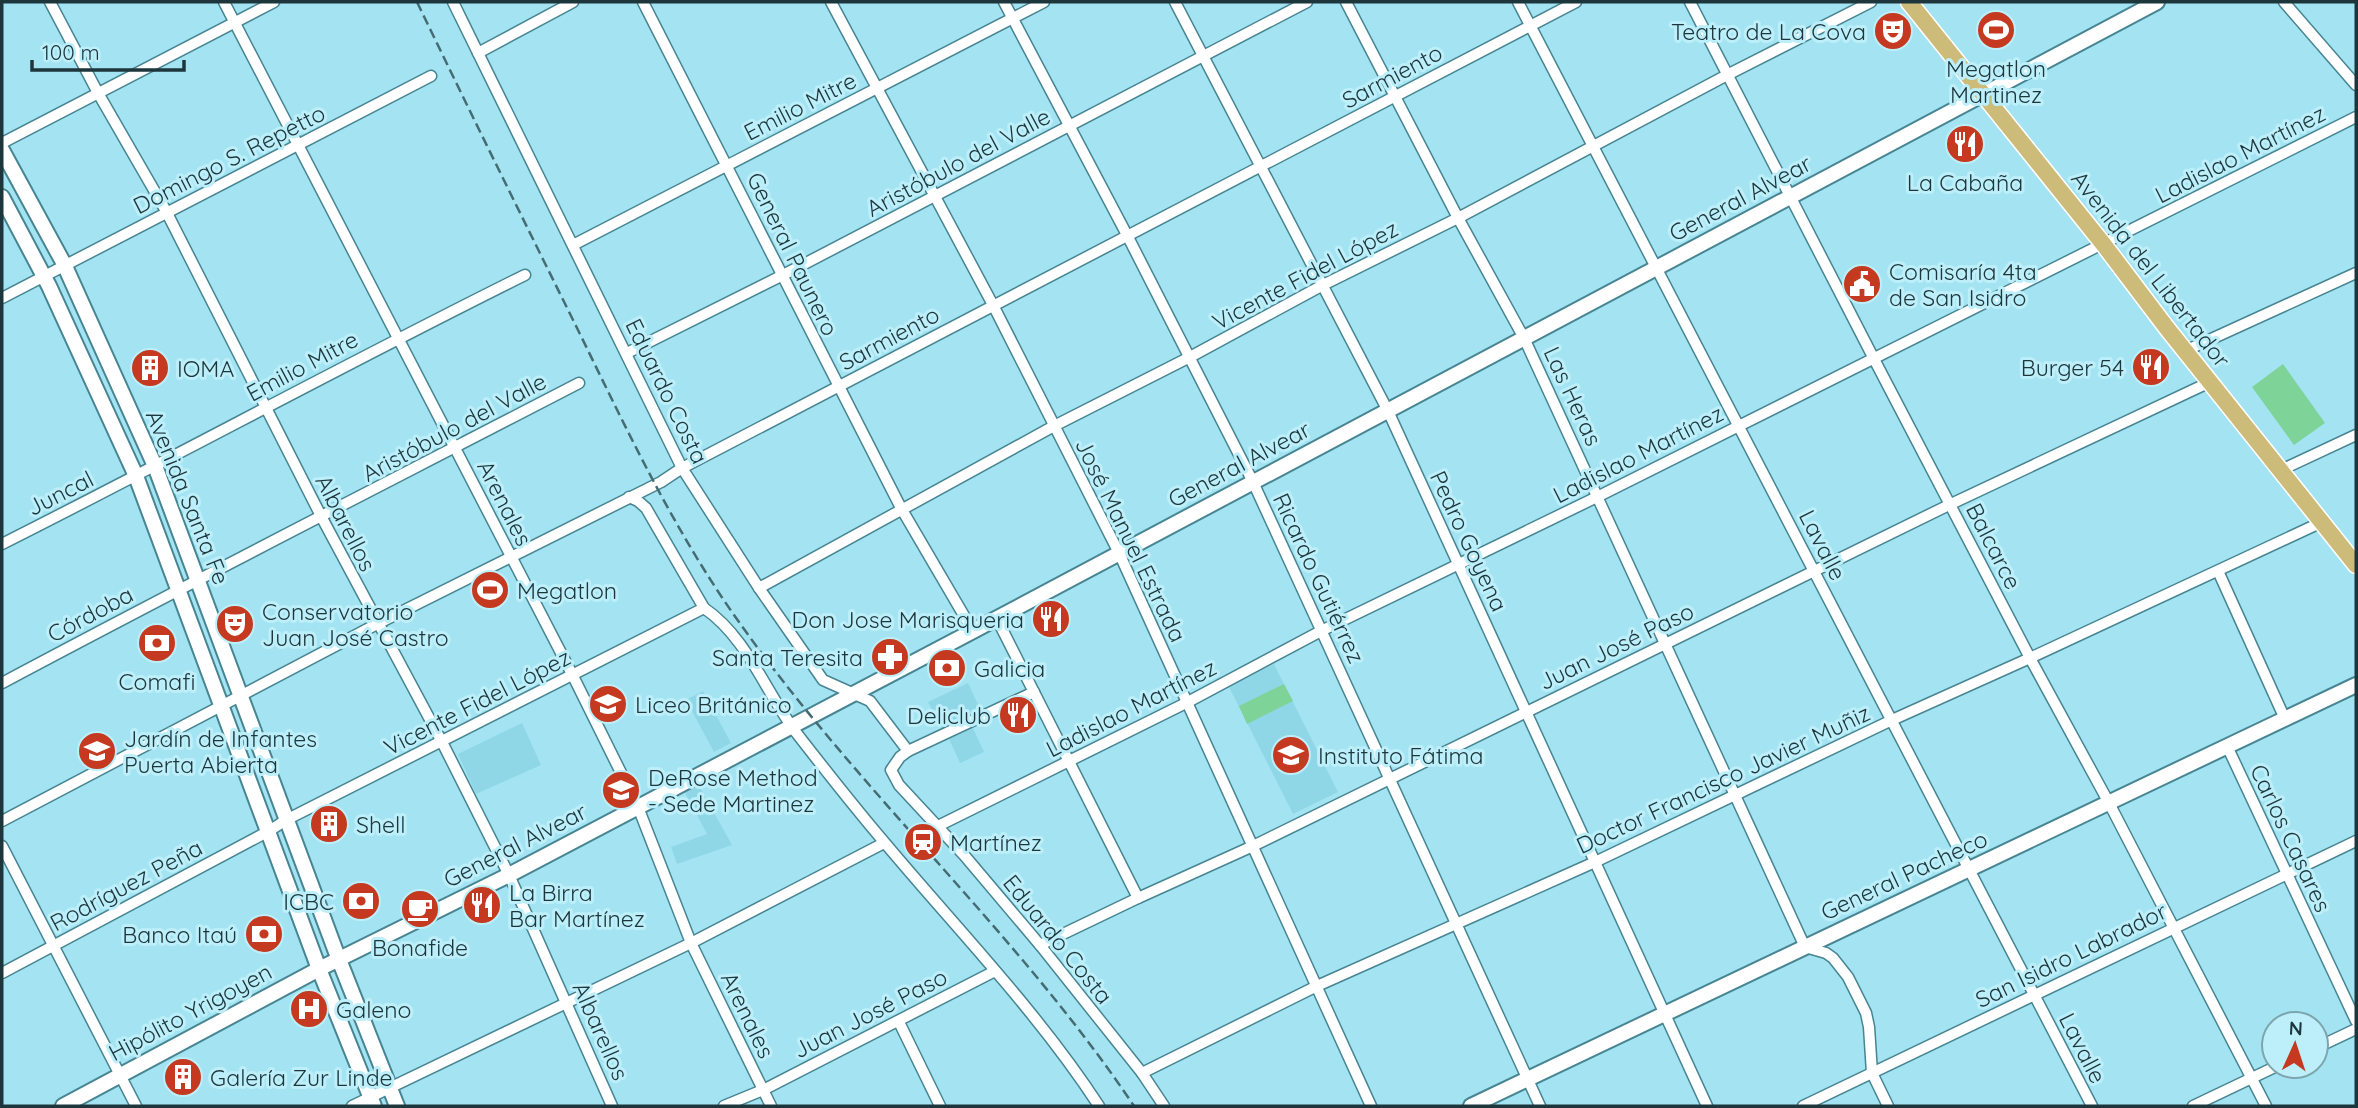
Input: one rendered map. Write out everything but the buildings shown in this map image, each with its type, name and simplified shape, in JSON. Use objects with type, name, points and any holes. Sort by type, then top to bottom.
[{"type":"main road","name":"Avenida del Libertador","points":[[1909,2],[1984,93],[2356,565]]},
{"type":"street","name":"Albarellos","points":[[50,2],[98,93],[166,211],[321,518],[442,742],[509,875],[569,1004],[612,1106]]},
{"type":"street","name":"Arenales","points":[[223,2],[573,676],[638,807],[691,943],[771,1106]]},
{"type":"street","points":[[2,142],[274,2]]},
{"type":"street","name":"Eduardo Costa","points":[[453,2],[682,468],[823,680],[870,701],[908,751],[891,770],[899,785],[938,826],[1040,945],[1142,1073],[1164,1106]]},
{"type":"street","points":[[478,53],[573,2]]},
{"type":"street","name":"General Paunero","points":[[643,2],[901,508],[973,631]]},
{"type":"street","name":"José Manuel Estrada","points":[[831,2],[993,305],[1119,553],[1371,1106]]},
{"type":"street","name":"Ricardo Gutiérrez","points":[[1004,2],[1253,482],[1540,1106]]},
{"type":"street","name":"Emilio Mitre","points":[[573,245],[1044,2]]},
{"type":"street","name":"Pedro Goyena","points":[[1175,2],[1388,411],[1707,1106]]},
{"type":"street","name":"Aristóbulo del Valle","points":[[627,354],[1307,2]]},
{"type":"street","name":"Las Heras","points":[[1346,2],[1458,218],[1524,338],[1805,947]]},
{"type":"street","name":"Lavalle","points":[[1518,2],[2092,1106]]},
{"type":"street","name":"Sarmiento","points":[[2,821],[377,624],[661,482],[682,468],[838,386],[1576,2]]},
{"type":"street","name":"Balcarce","points":[[1690,2],[2266,1106]]},
{"type":"street","name":"Vicente Fidel López","points":[[759,587],[1054,425],[1190,357],[1323,285],[1458,218],[1871,2]]},
{"type":"street","name":"General Alvear","points":[[339,960],[509,875],[790,725],[997,619],[2158,2]]},
{"type":"street","points":[[2284,2],[2356,85]]},
{"type":"street","name":"Domingo S. Repetto","points":[[2,298],[430,76]]},
{"type":"street","name":"Ladislao Martínez","points":[[938,826],[1186,703],[1321,631],[1599,496],[2356,117]]},
{"type":"street","name":"Avenida Santa Fe","points":[[2,150],[64,264],[155,466],[286,820],[397,1106]]},
{"type":"street","name":"Avenida Santa Fe","points":[[2,197],[43,275],[136,476],[319,970],[372,1101]]},
{"type":"street","points":[[2185,351],[2356,273]]},
{"type":"street","name":"Emilio Mitre","points":[[136,476],[397,338],[525,275]]},
{"type":"street","name":"Juan José Paso","points":[[1040,945],[1253,846],[1951,504],[2210,382]]},
{"type":"street","name":"Aristóbulo del Valle","points":[[197,580],[579,383]]},
{"type":"street","points":[[2281,470],[2356,436]]},
{"type":"street","name":"Juncal","points":[[2,544],[136,476]]},
{"type":"street","points":[[629,498],[638,501],[654,521],[704,608],[720,619],[740,644],[790,725],[884,843],[1048,1034],[1095,1105]]},
{"type":"street","name":"Doctor Francisco Javier Muñiz","points":[[1142,1073],[1317,986],[1595,862],[1892,720],[2322,522]]},
{"type":"street","points":[[2218,570],[2286,719]]},
{"type":"street","name":"Córdoba","points":[[2,683],[197,580]]},
{"type":"street","name":"Vicente Fidel López","points":[[269,831],[704,608]]},
{"type":"street","points":[[997,619],[1138,898]]},
{"type":"street","name":"General Pacheco","points":[[1471,1106],[2356,685]]},
{"type":"street","points":[[908,751],[1034,692]]},
{"type":"street","name":"Carlos Casares","points":[[2227,746],[2356,1021]]},
{"type":"street","name":"Rodríguez Peña","points":[[2,972],[269,831]]},
{"type":"street","name":"San Isidro Labrador","points":[[1803,1106],[2356,841]]},
{"type":"street","points":[[352,1106],[372,1101],[389,1087],[569,1004],[884,843]]},
{"type":"street","points":[[2,846],[136,1106]]},
{"type":"street","points":[[1805,947],[1826,953],[1848,977],[1866,1013],[1872,1073],[1888,1106]]},
{"type":"street","name":"Hipólito Yrigoyen","points":[[63,1106],[339,960]]},
{"type":"street","name":"Juan José Paso","points":[[724,1106],[763,1090],[995,971]]},
{"type":"street","points":[[899,1021],[940,1106]]},
{"type":"street","points":[[2330,1041],[2356,1029]]},
{"type":"street","points":[[2193,1106],[2260,1074]]},
{"type":"shaded area","name":"Instituto Fátima","points":[[1274,664],[1338,792],[1293,814],[1229,687]]},
{"type":"shaded area","points":[[968,683],[981,711],[942,729],[928,702]]},
{"type":"shaded area","name":"Liceo Británico","points":[[618,690],[627,706],[597,719],[589,702]]},
{"type":"shaded area","points":[[703,691],[731,743],[714,752],[686,700]]},
{"type":"shaded area","points":[[522,723],[541,765],[476,794],[458,754]]},
{"type":"shaded area","points":[[973,728],[984,752],[960,763],[949,739]]},
{"type":"shaded area","points":[[698,784],[732,845],[677,864],[671,847],[707,834],[684,791]]},
{"type":"green space","points":[[2283,364],[2325,423],[2294,445],[2252,387]]},
{"type":"green space","points":[[1284,684],[1293,701],[1247,724],[1239,706]]},
{"type":"railway","points":[[417,2],[633,442],[672,516],[715,587],[786,685],[1040,981],[1134,1106]]},
{"type":"place","name":"Megatlon Martinez","points":[[1996,30]]},
{"type":"place","name":"Teatro de La Cova","points":[[1893,31]]},
{"type":"place","name":"La Cabaña","points":[[1965,144]]},
{"type":"place","name":"Comisaría 4ta de San Isidro","points":[[1862,284]]},
{"type":"place","name":"Burger 54","points":[[2151,367]]},
{"type":"place","name":"IOMA","points":[[150,368]]},
{"type":"place","name":"Megatlon","points":[[490,590]]},
{"type":"place","name":"Don Jose Marisqueria","points":[[1051,619]]},
{"type":"place","name":"Conservatorio Juan José Castro","points":[[235,624]]},
{"type":"place","name":"Comafi","points":[[157,643]]},
{"type":"place","name":"Santa Teresita","points":[[890,657]]},
{"type":"place","name":"Galicia","points":[[947,668]]},
{"type":"place","name":"Liceo Británico","points":[[608,704]]},
{"type":"place","name":"Deliclub","points":[[1018,715]]},
{"type":"place","name":"Jardín de Infantes Puerta Abierta","points":[[97,751]]},
{"type":"place","name":"Instituto Fátima","points":[[1291,755]]},
{"type":"place","name":"DeRose Method - Sede Martinez","points":[[621,790]]},
{"type":"place","name":"Shell","points":[[329,824]]},
{"type":"place","name":"Martínez","points":[[923,842]]},
{"type":"place","name":"ICBC","points":[[361,901]]},
{"type":"place","name":"La Birra Bar Martínez","points":[[482,905]]},
{"type":"place","name":"Bonafide","points":[[420,909]]},
{"type":"place","name":"Banco Itaú","points":[[264,934]]},
{"type":"place","name":"Galeno","points":[[309,1009]]},
{"type":"place","name":"Galería Zur Linde","points":[[183,1077]]}]
